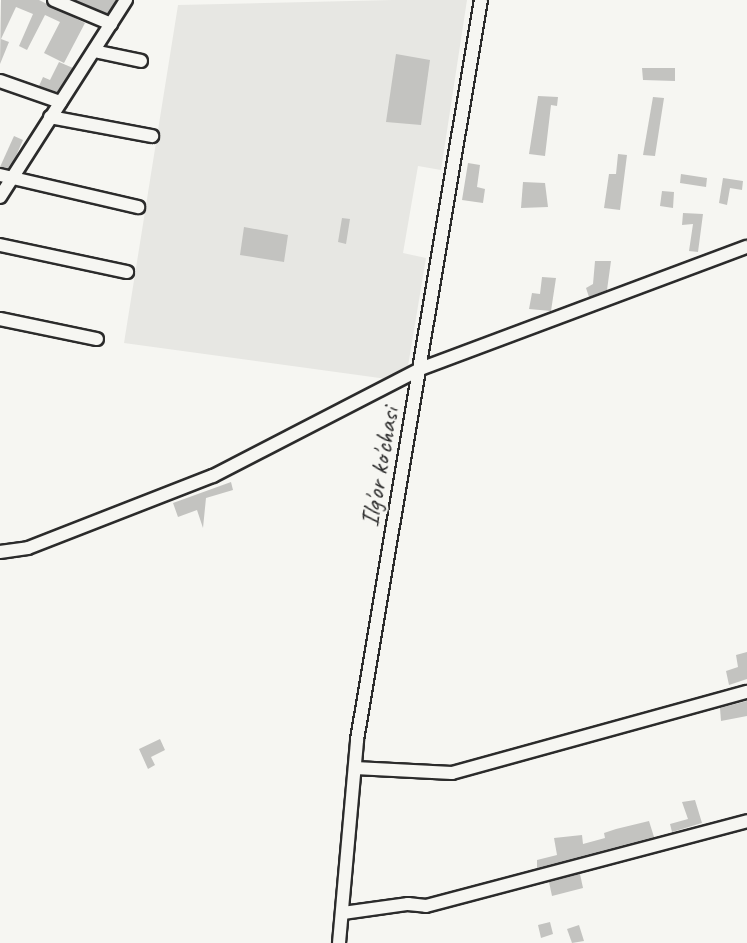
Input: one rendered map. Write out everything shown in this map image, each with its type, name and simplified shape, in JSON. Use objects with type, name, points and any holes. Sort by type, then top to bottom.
[{"type":"street","points":[[54,0],[111,24]]},
{"type":"street","points":[[0,196],[6,177],[51,117],[126,0]]},
{"type":"street","name":"Ilg'or ko'chasi","points":[[339,943],[355,768],[481,0]]},
{"type":"street","points":[[94,51],[141,61]]},
{"type":"street","points":[[0,81],[60,102]]},
{"type":"street","points":[[51,117],[152,136]]},
{"type":"street","points":[[6,177],[138,207]]},
{"type":"street","points":[[0,245],[127,272]]},
{"type":"street","points":[[0,552],[28,548],[213,476],[420,369],[747,247]]},
{"type":"street","points":[[0,319],[97,339]]},
{"type":"street","points":[[355,768],[452,774],[747,692]]},
{"type":"street","points":[[343,913],[408,904],[426,906],[747,821]]},
{"type":"shaded area","points":[[467,0],[441,170],[418,166],[403,253],[426,258],[407,372],[387,379],[124,343],[178,5]]},
{"type":"building","points":[[1,0],[39,0],[85,23],[64,63],[44,53],[60,22],[45,15],[27,50],[19,46],[33,14],[16,7],[1,39],[9,42],[0,64]]},
{"type":"building","points":[[75,0],[115,0],[116,1],[108,14]]},
{"type":"building","points":[[396,54],[430,60],[421,125],[386,122]]},
{"type":"building","points":[[59,62],[73,68],[57,92],[39,86],[43,77],[50,80]]},
{"type":"building","points":[[642,68],[675,68],[675,81],[643,80]]},
{"type":"building","points":[[538,96],[558,97],[557,106],[551,105],[545,156],[529,154]]},
{"type":"building","points":[[653,97],[664,98],[655,156],[643,155]]},
{"type":"building","points":[[14,136],[23,140],[16,156],[8,168],[0,167]]},
{"type":"building","points":[[618,154],[627,155],[620,210],[604,208],[609,174],[616,174]]},
{"type":"building","points":[[468,163],[480,165],[477,187],[485,189],[483,203],[462,200]]},
{"type":"building","points":[[681,174],[707,178],[706,187],[680,183]]},
{"type":"building","points":[[723,178],[743,181],[742,190],[730,188],[727,205],[719,203]]},
{"type":"building","points":[[523,182],[545,183],[548,207],[521,208]]},
{"type":"building","points":[[662,191],[674,192],[673,208],[660,206]]},
{"type":"building","points":[[683,213],[703,214],[698,252],[689,251],[693,224],[682,225]]},
{"type":"building","points":[[342,218],[350,219],[346,244],[338,242]]},
{"type":"building","points":[[244,227],[288,235],[284,262],[240,255]]},
{"type":"building","points":[[595,261],[611,261],[607,290],[589,297],[586,288],[593,284]]},
{"type":"building","points":[[542,277],[556,278],[551,311],[529,309],[532,293],[540,294]]},
{"type":"building","points":[[231,482],[233,490],[206,498],[203,528],[197,510],[178,517],[173,503]]},
{"type":"building","points":[[747,652],[747,679],[729,685],[726,671],[738,667],[736,655]]},
{"type":"building","points":[[747,701],[747,716],[721,721],[720,708]]},
{"type":"building","points":[[160,739],[165,750],[151,757],[155,765],[148,769],[139,749]]},
{"type":"building","points":[[695,800],[702,823],[672,832],[670,824],[688,819],[682,802]]},
{"type":"building","points":[[649,821],[654,837],[537,868],[537,860],[557,855],[554,838],[582,835],[583,844],[605,838],[604,833]]},
{"type":"building","points":[[580,874],[583,888],[552,896],[549,882]]},
{"type":"building","points":[[550,922],[553,934],[541,938],[538,925]]},
{"type":"building","points":[[579,925],[584,941],[572,943],[567,929]]}]
